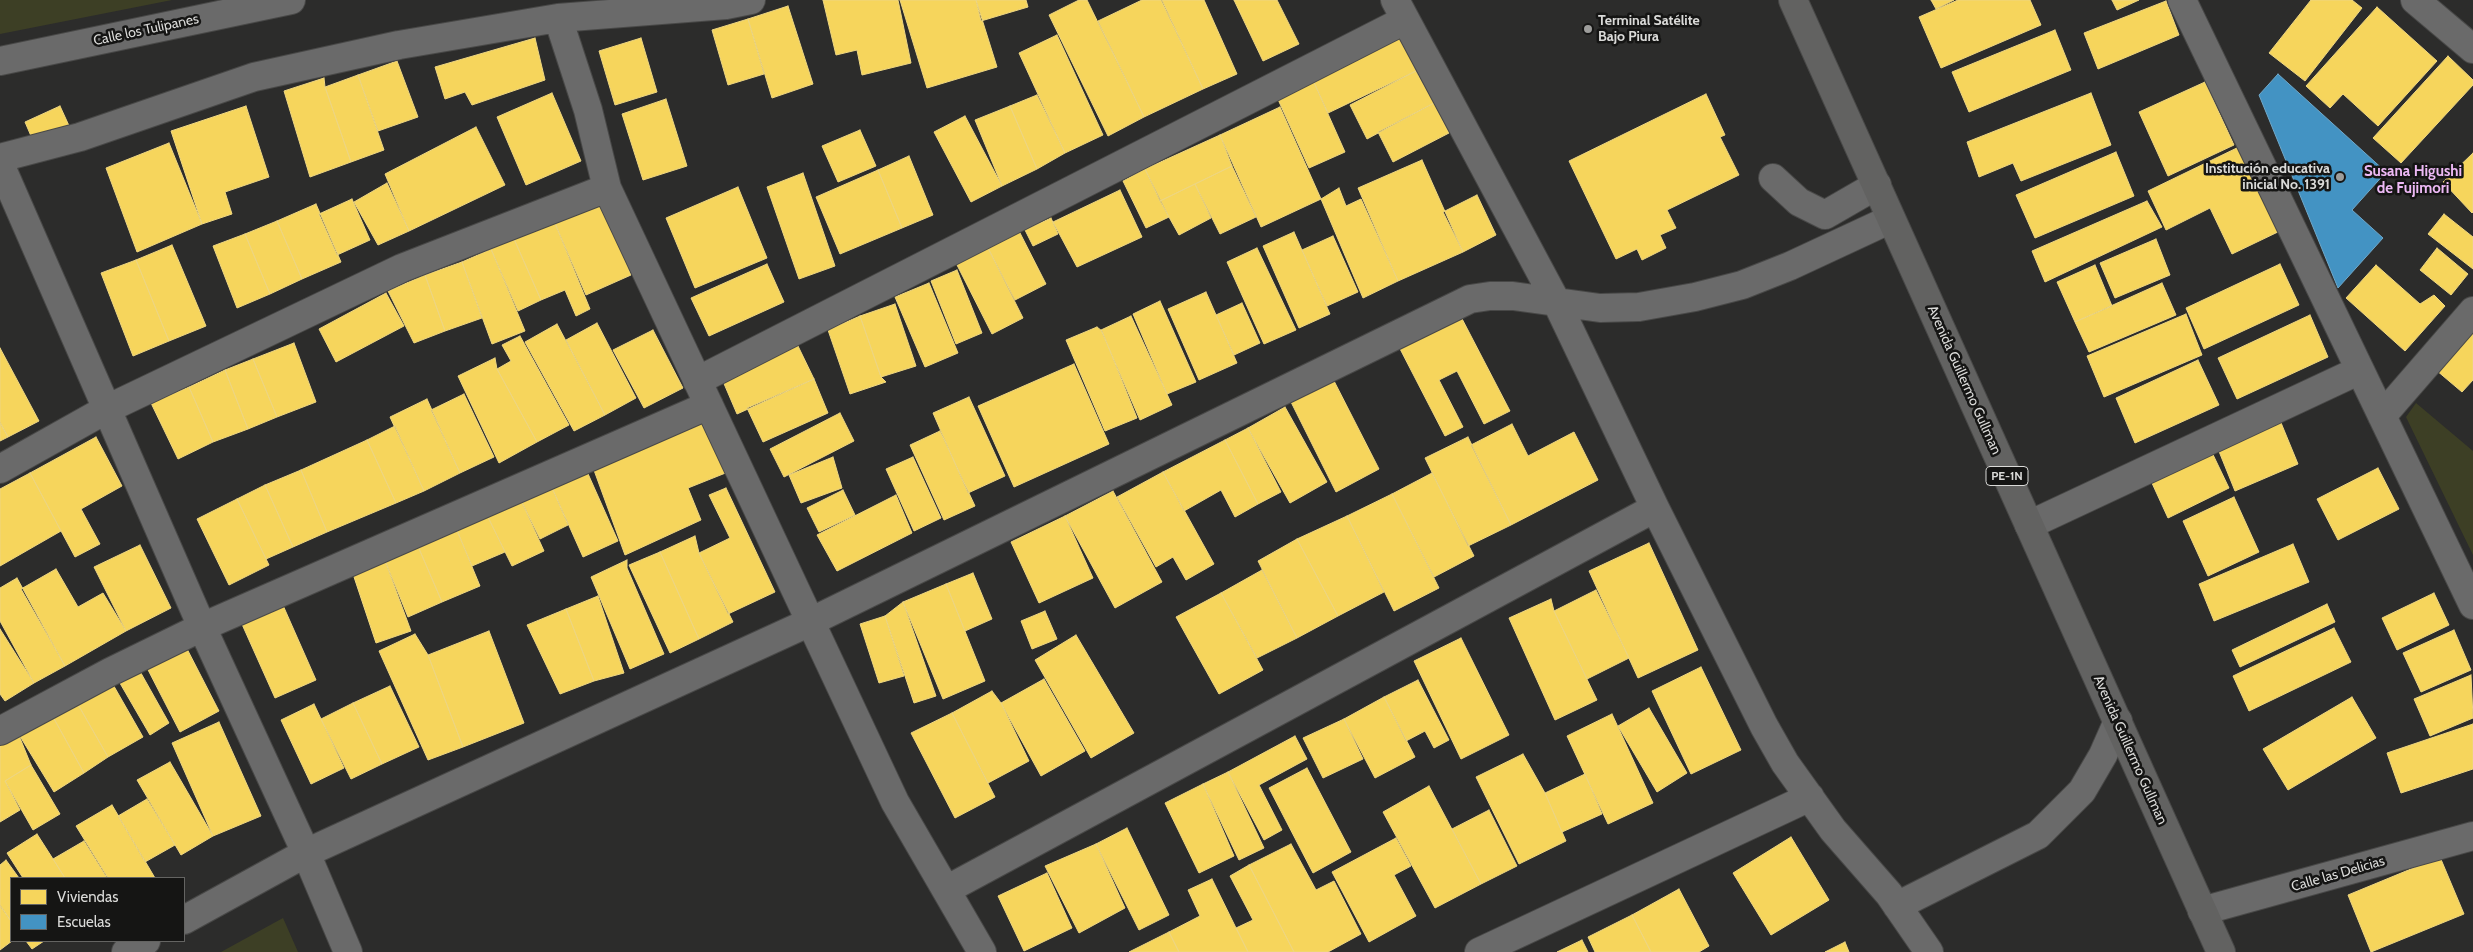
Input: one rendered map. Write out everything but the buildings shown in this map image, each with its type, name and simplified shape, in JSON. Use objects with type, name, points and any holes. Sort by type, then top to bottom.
[{"type":"main road","name":"Avenida Guillermo Gullman","points":[[1794,0],[2221,952]]},
{"type":"street","name":"Calle los Tulipanes","points":[[0,61],[292,0]]},
{"type":"street","points":[[0,158],[80,137],[254,77],[399,45],[558,18],[726,5],[751,0]]},
{"type":"street","points":[[2182,0],[2473,605]]},
{"type":"street","points":[[2415,0],[2473,50]]},
{"type":"street","points":[[0,731],[110,672],[202,627],[703,393],[1400,10],[1557,303],[1655,508],[1764,726],[1785,763],[1833,830],[1897,906],[1929,952]]},
{"type":"street","points":[[558,18],[588,110],[607,188],[894,802],[982,952]]},
{"type":"street","points":[[0,164],[202,627],[306,853],[348,952]]},
{"type":"street","points":[[1773,178],[1799,202],[1826,215],[1877,185]]},
{"type":"street","points":[[0,469],[106,409],[402,268],[607,188]]},
{"type":"street","points":[[185,919],[306,853],[810,622],[1470,300],[1490,296],[1513,296],[1600,308],[1639,307],[1704,295],[1742,285],[1790,266],[1891,219]]},
{"type":"street","points":[[2382,416],[2473,311]]},
{"type":"street","points":[[2029,525],[2360,370]]},
{"type":"street","points":[[946,890],[1655,508]]},
{"type":"street","points":[[1897,906],[2038,835],[2082,791],[2103,755],[2118,721]]},
{"type":"street","points":[[1479,952],[1810,797]]},
{"type":"street","name":"Calle las Delicias","points":[[2202,911],[2473,836]]},
{"type":"street","points":[[126,952],[144,942]]},
{"type":"green space","points":[[0,0],[172,0],[0,34]]},
{"type":"green space","points":[[2416,403],[2473,451],[2473,555],[2406,417]]},
{"type":"green space","points":[[283,918],[298,952],[221,952]]},
{"type":"place","name":"Terminal Satélite Bajo Piura","points":[[1588,29]]},
{"type":"place","name":"Institución educativa inicial No. 1391","points":[[2340,177]]},
{"type":"district","name":"Susana Higushi de Fujimori","points":[[2413,180]]}]
